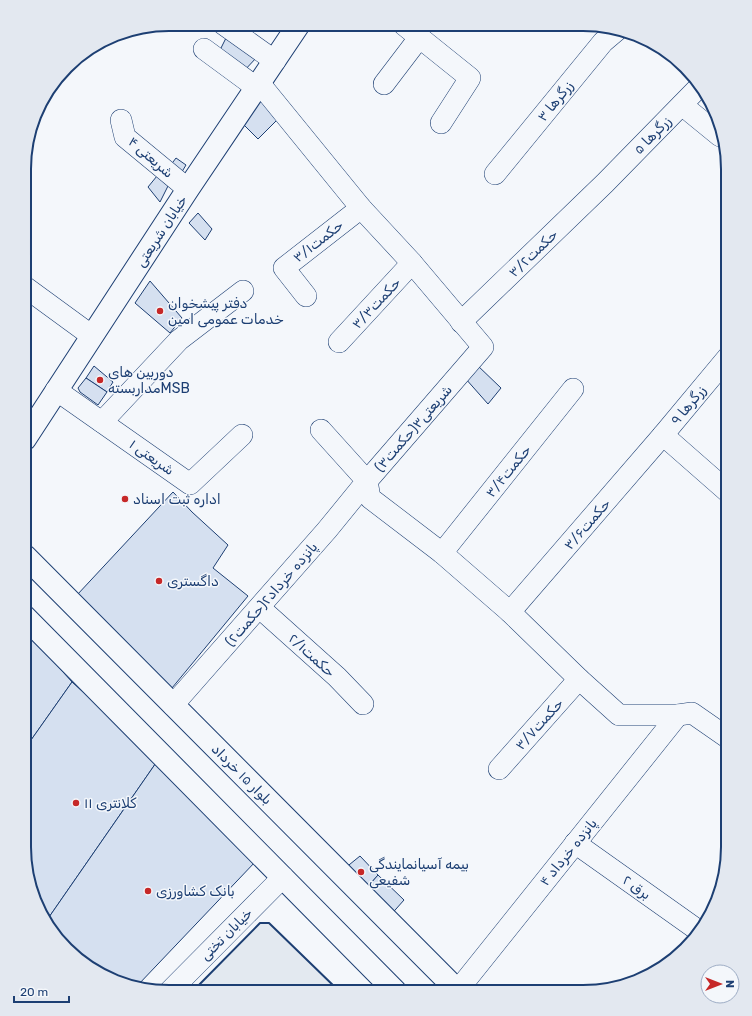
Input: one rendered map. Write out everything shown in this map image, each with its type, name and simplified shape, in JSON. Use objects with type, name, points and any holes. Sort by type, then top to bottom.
[{"type":"main road","name":"خیابان شریعتی","points":[[31,427],[294,31]]},
{"type":"main road","name":"بلوار ۱۵ خرداد","points":[[33,575],[173,705],[453,985]]},
{"type":"main road","points":[[31,623],[388,985]]},
{"type":"street","points":[[233,31],[275,61]]},
{"type":"street","points":[[384,84],[412,31],[470,78],[441,123]]},
{"type":"street","name":"زرگرها ۳","points":[[495,174],[603,42],[612,34]]},
{"type":"street","name":"شریعتی۳(حکمت۳)","points":[[204,49],[258,86],[361,208],[412,263],[483,347],[367,481],[370,498],[442,553],[510,612],[579,679],[619,715],[678,715],[692,713],[721,733]]},
{"type":"street","name":"زرگرها ۵","points":[[605,183],[696,91]]},
{"type":"street","points":[[682,104],[716,132]]},
{"type":"street","name":"شریعتی ۴","points":[[121,120],[125,138],[188,189]]},
{"type":"street","name":"حکمت۳/۲","points":[[462,322],[605,183]]},
{"type":"street","name":"حکمت۳/۱","points":[[306,296],[284,268],[361,208]]},
{"type":"street","name":"حکمت۳/۳","points":[[340,342],[412,263]]},
{"type":"street","points":[[31,291],[92,336]]},
{"type":"street","points":[[102,422],[179,340],[242,291]]},
{"type":"street","name":"زرگرها ۹","points":[[663,435],[721,365]]},
{"type":"street","name":"حکمت۳/۴","points":[[442,553],[573,389]]},
{"type":"street","name":"شریعتی ۱","points":[[56,390],[190,484],[242,435]]},
{"type":"street","points":[[321,430],[367,481]]},
{"type":"street","points":[[663,435],[721,486]]},
{"type":"street","name":"حکمت۳/۶","points":[[510,612],[663,435]]},
{"type":"street","name":"پانزده خرداد۲(حکمت۲)","points":[[173,705],[260,608],[367,481]]},
{"type":"street","name":"حکمت۲/۱","points":[[260,608],[337,677],[363,704]]},
{"type":"street","name":"حکمت۳/۷","points":[[499,769],[579,679]]},
{"type":"street","name":"پانزده خرداد ۴","points":[[464,985],[678,715]]},
{"type":"street","name":"برق ۲","points":[[575,843],[695,928]]},
{"type":"street","name":"خیابان تختی","points":[[176,985],[283,877]]},
{"type":"shaded area","points":[[260,923],[269,923],[333,985],[199,985]]},
{"type":"building","points":[[227,36],[257,57],[243,72],[218,54]]},
{"type":"building","points":[[261,98],[279,118],[258,139],[243,124]]},
{"type":"building","points":[[176,158],[186,165],[180,175],[170,166]]},
{"type":"building","points":[[157,176],[168,186],[160,202],[148,187]]},
{"type":"building","points":[[198,213],[212,229],[205,240],[189,223]]},
{"type":"building","name":"دفتر پیشخوان خدمات عمومی امین","points":[[150,281],[182,318],[170,333],[135,303]]},
{"type":"building","points":[[476,364],[501,388],[488,404],[465,378]]},
{"type":"building","name":"دوربین های مداربستهMSB","points":[[94,366],[113,382],[107,392],[86,378]]},
{"type":"building","points":[[86,378],[107,392],[98,405],[80,392],[78,388]]},
{"type":"building","name":"داگستری","points":[[173,492],[192,512],[228,545],[213,568],[248,596],[172,688],[77,595]]},
{"type":"building","points":[[31,636],[72,682],[31,740]]},
{"type":"building","name":"کلانتری ۱۱","points":[[72,682],[158,760],[50,916],[38,891],[31,856],[31,740]]},
{"type":"building","name":"بانک کشاورزی","points":[[158,760],[256,861],[141,982],[100,967],[71,945],[50,916]]},
{"type":"building","name":"بیمه آسیانمایندگی شفیعی","points":[[360,856],[378,875],[365,890],[344,869]]},
{"type":"building","points":[[378,875],[404,900],[388,918],[365,890]]},
{"type":"wall","points":[[199,985],[260,923],[269,923],[333,985]]},
{"type":"place","name":"دفتر پیشخوان خدمات عمومی امین","points":[[160,311]]},
{"type":"place","name":"دوربین های مداربستهMSB","points":[[100,380]]},
{"type":"place","name":"اداره ثبت اسناد","points":[[125,499]]},
{"type":"place","name":"داگستری","points":[[159,581]]},
{"type":"place","name":"کلانتری ۱۱","points":[[76,803]]},
{"type":"place","name":"بیمه آسیانمایندگی شفیعی","points":[[361,872]]},
{"type":"place","name":"بانک کشاورزی","points":[[148,891]]}]
